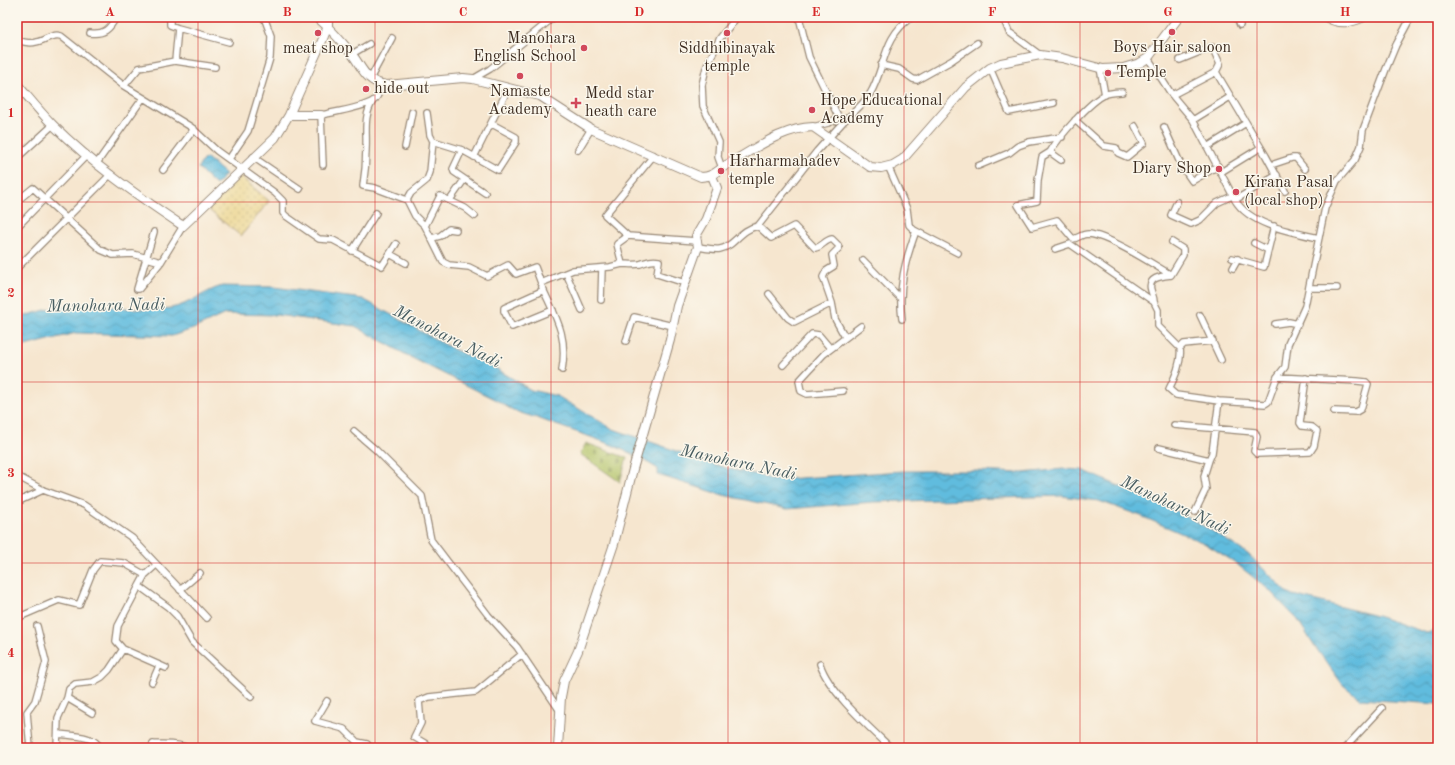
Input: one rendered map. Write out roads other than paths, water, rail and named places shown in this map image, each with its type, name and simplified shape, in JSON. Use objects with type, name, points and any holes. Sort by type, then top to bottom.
[{"type":"street","points":[[90,33],[98,34],[104,32],[112,24],[116,17]]},
{"type":"street","points":[[170,17],[170,25],[229,42]]},
{"type":"street","points":[[228,159],[248,131],[270,58],[271,36],[264,17]]},
{"type":"street","points":[[316,17],[328,21],[352,54],[362,71],[370,79],[381,84],[463,78],[473,79],[540,96],[591,129],[701,176],[712,176],[722,168],[784,133],[802,127],[813,127],[841,119],[861,106],[869,95],[893,34],[912,17]]},
{"type":"street","points":[[473,79],[490,69],[554,17]]},
{"type":"street","points":[[722,168],[718,156],[719,142],[703,106],[702,85],[706,68],[720,38],[737,17]]},
{"type":"street","points":[[799,17],[809,57],[841,119]]},
{"type":"street","points":[[1008,17],[1004,20],[1009,32],[1040,55]]},
{"type":"street","points":[[813,127],[870,167],[881,168],[888,166],[903,159],[966,87],[990,68],[1040,55],[1062,58],[1112,70],[1123,68],[1148,58],[1179,17]]},
{"type":"street","points":[[1237,17],[1240,24]]},
{"type":"street","points":[[1326,17],[1343,23],[1352,23],[1364,17]]},
{"type":"street","points":[[1213,340],[1184,344],[1180,348],[1179,364],[1169,389],[1176,395],[1219,402],[1265,404],[1268,402],[1277,376],[1285,367],[1288,344],[1305,306],[1325,208],[1337,181],[1355,160],[1361,146],[1363,130],[1383,76],[1396,45],[1411,17]]},
{"type":"street","points":[[154,232],[137,289],[139,289],[161,262],[183,226],[242,170],[253,157],[275,138],[289,116],[328,21]]},
{"type":"street","points":[[175,61],[178,28]]},
{"type":"street","points":[[17,40],[28,43],[37,42],[53,35],[61,36],[124,86],[194,129],[217,151],[275,193],[283,201],[283,213],[320,239],[333,240],[382,266],[396,244]]},
{"type":"street","points":[[370,79],[392,38]]},
{"type":"street","points":[[881,65],[900,69],[912,79],[917,80],[951,61],[977,42]]},
{"type":"street","points":[[352,54],[369,44]]},
{"type":"street","points":[[1172,95],[1216,72],[1220,64],[1212,47],[1180,60]]},
{"type":"street","points":[[1148,58],[1172,95],[1193,120],[1235,197],[1246,213],[1281,230],[1318,238]]},
{"type":"street","points":[[124,86],[139,68],[175,61],[215,67]]},
{"type":"street","points":[[990,68],[1009,112],[1054,103]]},
{"type":"street","points":[[1100,68],[1106,94]]},
{"type":"street","points":[[1216,72],[1260,148],[1272,165],[1285,191]]},
{"type":"street","points":[[17,84],[53,125],[87,155],[183,226]]},
{"type":"street","points":[[381,84],[378,95],[368,110],[366,122],[366,152],[363,186],[375,188],[407,200],[414,216],[426,226],[443,262],[449,266],[469,267],[487,276],[508,265],[516,274],[535,268],[563,338],[565,353],[562,370]]},
{"type":"street","points":[[474,157],[492,124],[493,117],[508,89]]},
{"type":"street","points":[[1122,92],[1106,94],[1075,120],[1062,137],[1055,143],[1050,152],[1042,157],[1038,180],[1037,201],[1018,205],[1032,228],[1057,220],[1072,242],[1154,302]]},
{"type":"street","points":[[1193,120],[1230,97]]},
{"type":"street","points":[[98,163],[143,98]]},
{"type":"street","points":[[289,116],[321,114],[348,109],[373,101]]},
{"type":"street","points":[[405,147],[412,112]]},
{"type":"street","points":[[407,200],[411,193],[427,180],[430,172],[433,141],[430,135],[427,113]]},
{"type":"street","points":[[321,114],[323,165]]},
{"type":"street","points":[[654,155],[605,215],[628,236],[697,244],[721,249],[727,247],[746,230],[758,226],[829,138],[841,119]]},
{"type":"street","points":[[1075,120],[1104,146],[1116,148],[1118,153],[1127,157],[1144,143],[1135,126]]},
{"type":"street","points":[[1207,146],[1246,123]]},
{"type":"street","points":[[433,141],[462,150],[498,170],[516,142],[516,137],[492,124]]},
{"type":"street","points":[[17,158],[53,125]]},
{"type":"street","points":[[1164,127],[1177,159],[1192,181],[1218,166]]},
{"type":"street","points":[[163,170],[194,129]]},
{"type":"street","points":[[578,150],[591,129]]},
{"type":"street","points":[[978,166],[1009,153],[1018,146],[1029,142],[1062,137]]},
{"type":"street","points":[[1221,172],[1260,148]]},
{"type":"street","points":[[462,150],[453,169],[456,174],[485,194]]},
{"type":"street","points":[[1050,152],[1062,160]]},
{"type":"street","points":[[17,227],[87,155]]},
{"type":"street","points":[[253,157],[300,189]]},
{"type":"street","points":[[1272,165],[1296,158],[1305,169]]},
{"type":"street","points":[[888,166],[907,208],[909,225],[916,231],[958,254]]},
{"type":"street","points":[[17,268],[67,220],[111,174]]},
{"type":"street","points":[[1177,202],[1170,215],[1191,224],[1200,220],[1217,203],[1235,197],[1277,175]]},
{"type":"street","points":[[558,748],[560,711],[564,681],[578,651],[614,544],[673,326],[677,306],[697,244],[696,236],[706,219],[717,188],[712,176]]},
{"type":"street","points":[[450,200],[464,180]]},
{"type":"street","points":[[17,201],[32,187],[67,220],[82,231],[97,247],[108,253],[118,255],[133,254],[161,262]]},
{"type":"street","points":[[426,226],[438,197],[442,196],[475,216]]},
{"type":"street","points":[[352,251],[376,213]]},
{"type":"street","points":[[758,226],[771,238],[794,226],[815,248],[819,248],[829,240],[836,242],[839,248],[832,255],[834,266],[826,271],[823,277],[832,304],[835,319],[845,337]]},
{"type":"street","points":[[1234,268],[1235,259],[1264,267],[1274,226]]},
{"type":"street","points":[[432,238],[440,236],[449,229],[456,230]]},
{"type":"street","points":[[902,319],[899,297],[901,282],[907,254],[916,231]]},
{"type":"street","points":[[1055,249],[1086,234],[1128,250],[1171,275]]},
{"type":"street","points":[[622,264],[617,244],[628,236]]},
{"type":"street","points":[[1172,242],[1183,249],[1183,255],[1171,275],[1156,278],[1151,282],[1150,288],[1158,310],[1158,326],[1180,348]]},
{"type":"street","points":[[1254,243],[1268,250]]},
{"type":"street","points":[[390,254],[406,263]]},
{"type":"street","points":[[541,283],[566,273],[622,264],[642,264],[648,260],[657,260],[659,261],[657,274],[685,283]]},
{"type":"street","points":[[863,260],[899,297]]},
{"type":"street","points":[[601,300],[602,268]]},
{"type":"street","points":[[566,273],[582,310]]},
{"type":"street","points":[[1309,288],[1337,288]]},
{"type":"street","points":[[544,290],[504,308],[504,311],[512,327],[553,310]]},
{"type":"street","points":[[769,294],[788,318],[794,322],[832,304]]},
{"type":"street","points":[[1200,315],[1213,340],[1221,360]]},
{"type":"street","points":[[626,341],[634,317],[673,326]]},
{"type":"street","points":[[1275,324],[1289,322],[1298,324]]},
{"type":"street","points":[[843,391],[807,394],[802,391],[799,386],[799,381],[830,348],[861,326]]},
{"type":"street","points":[[783,364],[812,334],[819,335],[830,348]]},
{"type":"street","points":[[1277,376],[1357,381],[1366,382],[1368,384],[1361,409],[1356,412],[1334,411]]},
{"type":"street","points":[[1174,425],[1255,432],[1257,437],[1254,451],[1257,454],[1310,452],[1314,446],[1317,431],[1312,427],[1302,426],[1300,423],[1306,378]]},
{"type":"street","points":[[1195,512],[1206,489],[1204,476],[1212,453],[1219,402]]},
{"type":"street","points":[[354,431],[376,450],[422,496],[431,540],[488,616],[522,654],[560,711]]},
{"type":"street","points":[[1159,448],[1209,460]]},
{"type":"street","points":[[17,476],[43,490],[84,505],[132,538],[207,618]]},
{"type":"street","points":[[17,502],[43,490]]},
{"type":"street","points":[[17,618],[52,602],[60,600],[79,605],[93,570],[100,561],[124,563],[145,575]]},
{"type":"street","points":[[156,565],[145,575],[138,586],[116,632],[116,641],[123,649],[166,668]]},
{"type":"street","points":[[180,590],[200,573]]},
{"type":"street","points":[[138,586],[168,607],[177,616],[192,642],[251,697]]},
{"type":"street","points":[[30,748],[27,712],[35,701],[46,662],[37,626]]},
{"type":"street","points":[[57,748],[58,718],[67,698],[69,689],[74,684],[93,682],[109,670],[123,649]]},
{"type":"street","points":[[426,744],[414,737],[421,723],[419,701],[429,697],[476,692],[522,654]]},
{"type":"street","points":[[820,664],[824,676],[844,701],[891,748]]},
{"type":"street","points":[[152,682],[159,666]]},
{"type":"street","points":[[67,698],[92,713]]},
{"type":"street","points":[[327,701],[315,721],[344,729],[357,742],[367,744],[370,748]]},
{"type":"street","points":[[1349,747],[1382,708]]},
{"type":"street","points":[[58,734],[88,739],[97,742],[100,748]]},
{"type":"street","points":[[151,748],[153,744],[171,746],[178,744],[187,748]]},
{"type":"water","points":[[207,158],[226,174],[216,185],[198,168],[203,160]]},
{"type":"water","points":[[222,286],[274,287],[363,299],[453,349],[497,369],[531,390],[557,396],[613,429],[729,469],[760,475],[771,480],[902,471],[975,471],[1022,473],[1064,469],[1082,470],[1177,511],[1212,531],[1248,554],[1289,594],[1377,616],[1427,633],[1438,629],[1438,704],[1361,699],[1343,685],[1313,644],[1298,620],[1268,589],[1233,561],[1204,543],[1141,516],[1099,501],[1062,496],[873,502],[787,509],[723,495],[658,475],[658,469],[630,453],[514,410],[410,357],[355,326],[276,315],[225,314],[193,329],[172,336],[76,333],[17,348],[17,319],[34,313],[59,307],[77,305],[139,309],[171,308],[184,304]]},
{"type":"place","name":"Boys Hair saloon","points":[[1172,32]]},
{"type":"place","name":"meat shop","points":[[318,33]]},
{"type":"place","name":"Siddhibinayak temple","points":[[727,33]]},
{"type":"place","name":"Manohara English School","points":[[584,48]]},
{"type":"place","name":"Temple","points":[[1108,73]]},
{"type":"place","name":"Namaste Academy","points":[[520,76]]},
{"type":"place","name":"hide out","points":[[366,89]]},
{"type":"place","name":"Medd star heath care","points":[[576,103]]},
{"type":"place","name":"Hope Educational Academy","points":[[812,110]]},
{"type":"place","name":"Diary Shop","points":[[1219,169]]},
{"type":"place","name":"Harharmahadev temple","points":[[721,171]]},
{"type":"place","name":"Kirana Pasal (local shop)","points":[[1236,192]]},
{"type":"water label","name":"Manohara Nadi","points":[[106,306]]},
{"type":"water label","name":"Manohara Nadi","points":[[447,337]]},
{"type":"water label","name":"Manohara Nadi","points":[[738,463]]},
{"type":"water label","name":"Manohara Nadi","points":[[1175,506]]}]
